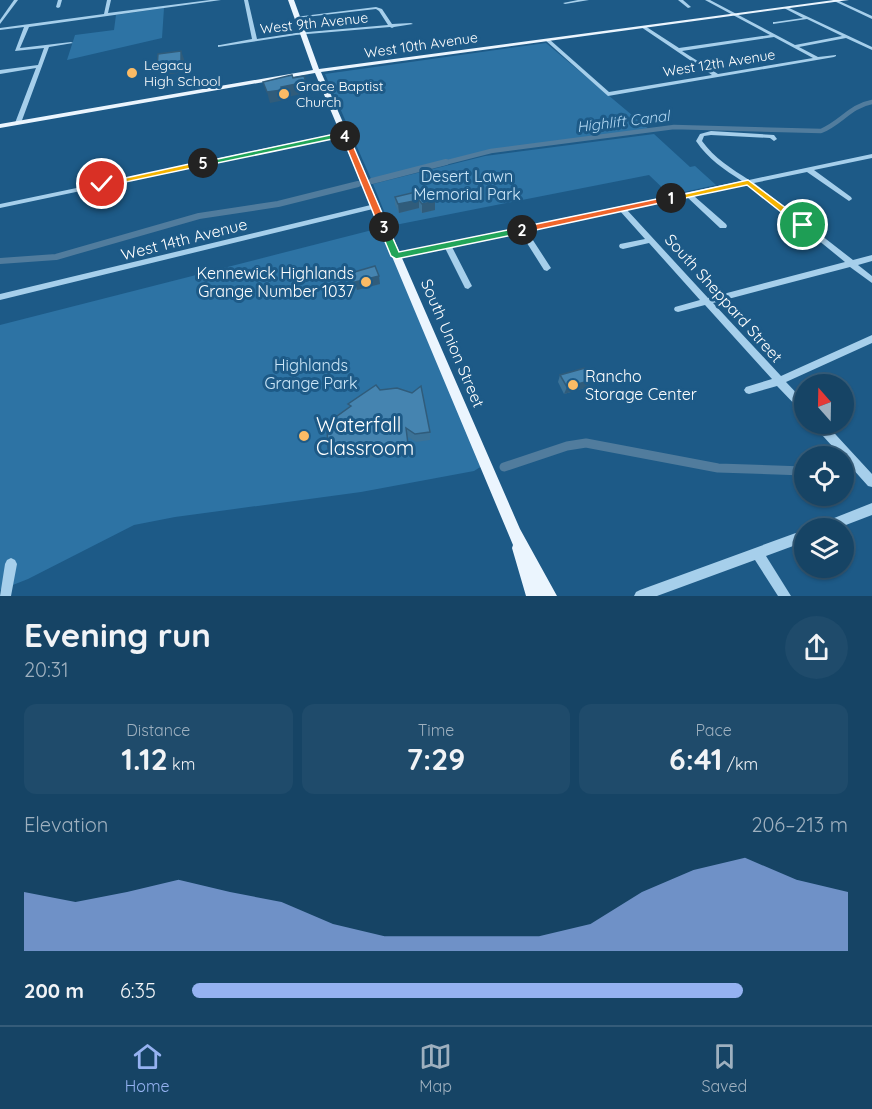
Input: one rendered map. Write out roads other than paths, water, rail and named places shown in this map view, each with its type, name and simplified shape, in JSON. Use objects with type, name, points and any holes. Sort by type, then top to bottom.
[{"type":"main road","name":"South Union Street","points":[[291,0],[316,71],[515,534],[549,596]]},
{"type":"main road","name":"West 10th Avenue","points":[[0,126],[316,71],[846,0]]},
{"type":"main road","name":"South Union Street","points":[[515,534],[534,596]]},
{"type":"street","points":[[0,23],[16,0]]},
{"type":"street","points":[[58,7],[60,0]]},
{"type":"street","points":[[106,15],[109,0]]},
{"type":"street","points":[[0,29],[219,0]]},
{"type":"street","points":[[246,0],[255,41]]},
{"type":"street","points":[[565,3],[587,0]]},
{"type":"street","points":[[680,0],[689,7]]},
{"type":"street","points":[[707,0],[818,59]]},
{"type":"street","points":[[835,1],[872,18]]},
{"type":"street","points":[[297,17],[378,8],[392,27]]},
{"type":"street","points":[[786,8],[872,49]]},
{"type":"street","points":[[775,23],[808,18]]},
{"type":"street","name":"West 9th Avenue","points":[[220,46],[303,34],[411,24]]},
{"type":"street","points":[[27,25],[16,48],[18,50],[71,43]]},
{"type":"street","points":[[644,27],[717,76]]},
{"type":"street","points":[[678,50],[775,36]]},
{"type":"street","points":[[796,46],[846,37]]},
{"type":"street","name":"West 12th Avenue","points":[[547,40],[608,94],[834,56]]},
{"type":"street","points":[[18,123],[47,47]]},
{"type":"street","points":[[0,72],[40,66]]},
{"type":"street","points":[[774,139],[772,136],[714,133],[700,137],[699,141],[703,147],[872,280]]},
{"type":"street","points":[[0,206],[344,134]]},
{"type":"street","points":[[396,256],[868,157],[872,163]]},
{"type":"street","points":[[809,170],[849,199]]},
{"type":"street","points":[[689,195],[723,226]]},
{"type":"street","name":"West 14th Avenue","points":[[0,297],[375,206]]},
{"type":"street","name":"South Sheppard Street","points":[[622,209],[794,397]]},
{"type":"street","points":[[522,230],[547,268]]},
{"type":"street","points":[[623,246],[650,240]]},
{"type":"street","points":[[447,245],[468,286]]},
{"type":"street","points":[[678,309],[872,258]]},
{"type":"street","points":[[749,390],[779,381],[872,339]]},
{"type":"street","points":[[828,434],[872,482]]},
{"type":"street","points":[[849,518],[872,509]]},
{"type":"street","points":[[640,596],[794,540]]},
{"type":"street","points":[[758,554],[785,596]]},
{"type":"street","points":[[5,596],[11,564]]},
{"type":"waterway","name":"Highlift Canal","points":[[440,164],[491,151],[674,127],[821,131],[858,107],[872,102]]},
{"type":"waterway","name":"Highlift Canal","points":[[372,181],[446,162]]},
{"type":"waterway","name":"Highlift Canal","points":[[0,261],[56,257],[199,216],[278,204],[358,184]]},
{"type":"waterway","points":[[504,467],[567,446],[586,443],[718,468],[794,471]]},
{"type":"place","name":"Legacy High School","points":[[132,73]]},
{"type":"place","name":"Grace Baptist Church","points":[[284,94]]},
{"type":"place","name":"Kennewick Highlands Grange Number 1037","points":[[366,282]]},
{"type":"place","name":"Rancho Storage Center","points":[[573,385]]},
{"type":"place","name":"Waterfall Classroom","points":[[304,436]]},
{"type":"park label","name":"Desert Lawn Memorial Park","points":[[467,185]]},
{"type":"park label","name":"Highlands Grange Park","points":[[311,374]]}]
